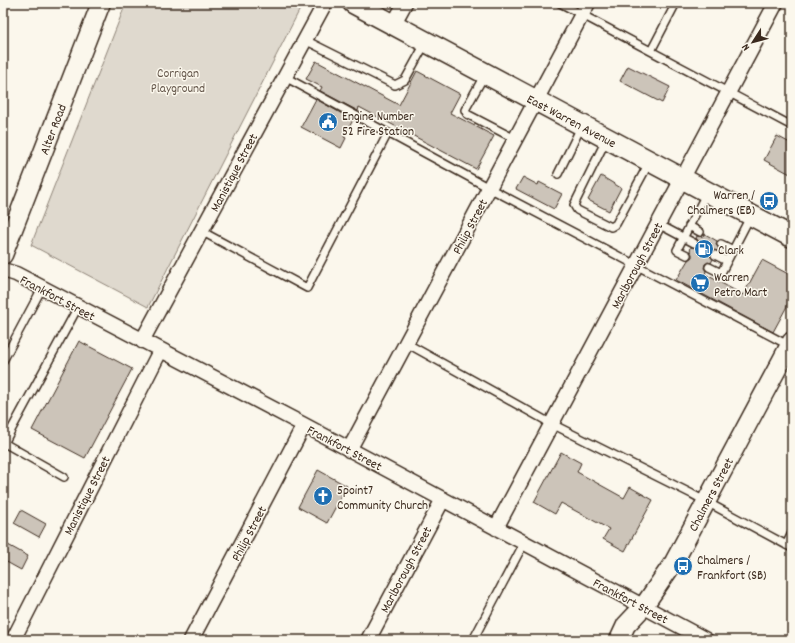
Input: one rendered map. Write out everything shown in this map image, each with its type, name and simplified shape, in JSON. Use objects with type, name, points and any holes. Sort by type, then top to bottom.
[{"type":"main road","name":"East Warren Avenue","points":[[352,3],[792,237]]},
{"type":"street","name":"Alter Road","points":[[3,254],[101,3]]},
{"type":"street","name":"Manistique Street","points":[[142,341],[325,3]]},
{"type":"street","points":[[393,25],[404,3]]},
{"type":"street","name":"Marlborough Street","points":[[496,528],[776,3]]},
{"type":"street","name":"Philip Street","points":[[349,450],[585,9]]},
{"type":"street","name":"Frankfort Street","points":[[3,270],[16,274],[160,351],[304,425],[706,640]]},
{"type":"street","name":"Chalmers Street","points":[[618,640],[626,626],[643,607],[674,562],[791,345]]},
{"type":"street","name":"Manistique Street","points":[[13,640],[160,351]]},
{"type":"street","name":"Philip Street","points":[[191,640],[304,425]]},
{"type":"street","name":"Marlborough Street","points":[[368,640],[443,499]]},
{"type":"lane","points":[[3,8],[5,3]]},
{"type":"lane","points":[[560,3],[585,9],[651,51],[792,126]]},
{"type":"lane","points":[[651,51],[676,3]]},
{"type":"lane","points":[[305,40],[395,85],[405,80],[426,42]]},
{"type":"lane","points":[[485,74],[465,110],[467,114],[515,139]]},
{"type":"lane","points":[[285,77],[636,266],[791,345]]},
{"type":"lane","points":[[558,174],[582,125]]},
{"type":"lane","points":[[201,231],[307,288],[388,133]]},
{"type":"lane","points":[[607,138],[574,205],[577,210],[611,227],[616,224],[650,162]]},
{"type":"lane","points":[[687,255],[678,250],[707,192]]},
{"type":"lane","points":[[709,267],[720,273],[751,215]]},
{"type":"lane","points":[[658,224],[694,243]]},
{"type":"lane","points":[[689,226],[700,232]]},
{"type":"lane","points":[[721,244],[733,250]]},
{"type":"lane","points":[[715,255],[727,261]]},
{"type":"lane","points":[[3,360],[42,288]]},
{"type":"lane","points":[[64,476],[4,444],[78,307]]},
{"type":"lane","points":[[406,343],[552,424],[789,546],[792,533]]},
{"type":"lane","points":[[473,640],[524,543]]},
{"type":"green space","name":"Corrigan Playground","points":[[126,3],[288,3],[300,9],[148,307],[31,245]]},
{"type":"building","points":[[316,61],[399,105],[417,71],[460,94],[450,113],[494,136],[476,169],[359,107],[358,111],[320,91],[322,87],[306,79]]},
{"type":"building","points":[[628,66],[670,87],[662,103],[620,81]]},
{"type":"building","name":"Engine Number 52 Fire Station","points":[[316,99],[353,120],[344,137],[346,138],[341,148],[301,127]]},
{"type":"building","points":[[777,136],[792,144],[792,175],[764,160]]},
{"type":"building","points":[[601,176],[621,188],[609,211],[588,200]]},
{"type":"building","points":[[523,177],[538,185],[539,182],[562,194],[554,209],[516,189]]},
{"type":"building","points":[[705,234],[717,241],[716,245],[719,248],[718,251],[714,250],[711,252],[710,256],[713,259],[711,263],[708,262],[705,264],[705,274],[743,295],[762,260],[792,276],[792,297],[773,332],[676,280],[688,260],[692,257],[690,251],[691,247],[696,247],[699,245],[696,238],[697,236],[702,236]]},
{"type":"building","points":[[79,341],[132,369],[85,458],[32,430]]},
{"type":"building","points":[[561,452],[581,463],[577,472],[624,498],[630,487],[653,500],[625,551],[603,539],[609,529],[561,503],[555,514],[534,502]]},
{"type":"building","name":"5point7 Community Church","points":[[318,470],[347,486],[327,523],[298,507]]},
{"type":"building","points":[[21,510],[46,524],[39,537],[14,523]]},
{"type":"building","points":[[8,545],[28,556],[21,570],[3,560],[3,553]]},
{"type":"place","name":"Engine Number 52 Fire Station","points":[[328,122]]},
{"type":"place","name":"Warren / Chalmers (EB)","points":[[769,201]]},
{"type":"place","name":"Clark","points":[[704,249]]},
{"type":"place","name":"Warren Petro Mart","points":[[700,283]]},
{"type":"place","name":"5point7 Community Church","points":[[323,496]]},
{"type":"place","name":"Chalmers / Frankfort (SB)","points":[[683,566]]}]
